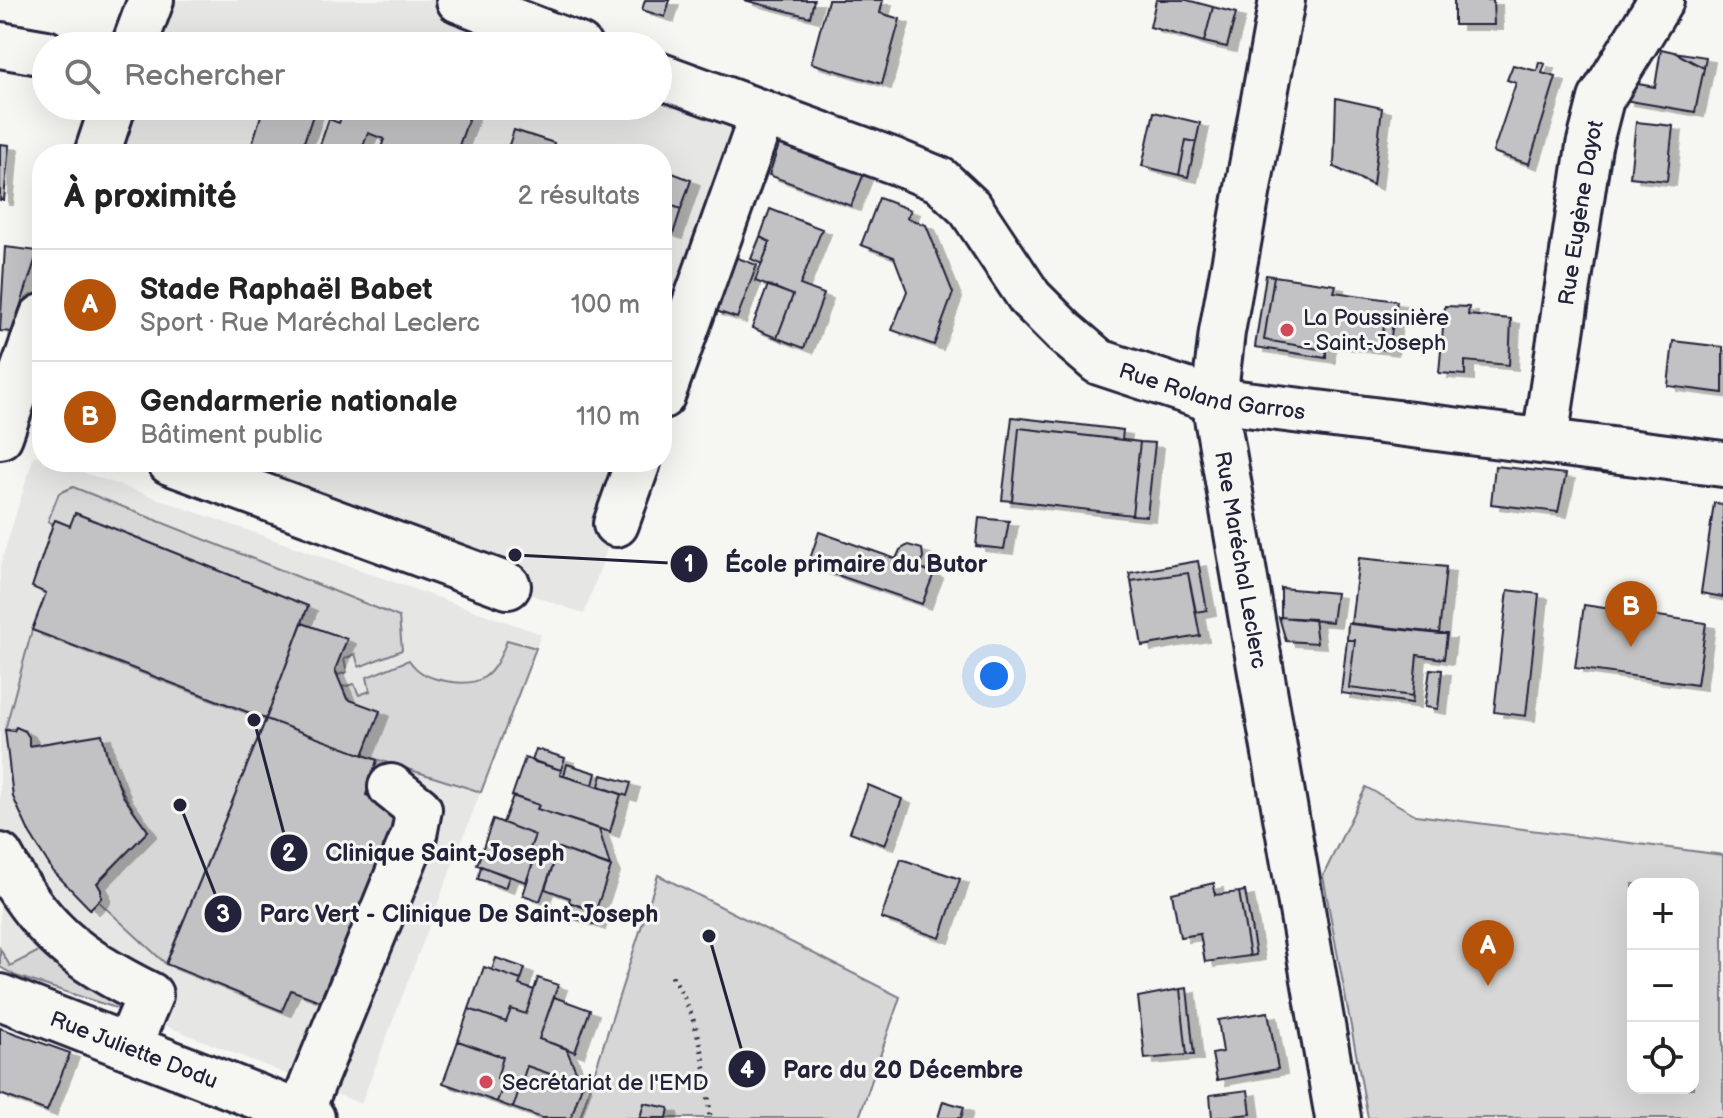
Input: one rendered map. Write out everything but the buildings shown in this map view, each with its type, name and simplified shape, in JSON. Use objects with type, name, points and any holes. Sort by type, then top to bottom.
[{"type":"street","points":[[139,32],[151,0]]},
{"type":"street","points":[[459,0],[500,7],[551,32]]},
{"type":"street","name":"Rue Maréchal Leclerc","points":[[1282,0],[1222,332],[1214,400],[1338,1118]]},
{"type":"street","name":"Rue Eugène Dayot","points":[[1545,440],[1589,146],[1601,99],[1661,0]]},
{"type":"street","points":[[0,45],[32,51]]},
{"type":"street","name":"Rue Roland Garros","points":[[672,80],[940,180],[970,208],[1030,298],[1099,362],[1214,400],[1723,464]]},
{"type":"street","points":[[672,368],[763,113]]},
{"type":"street","points":[[100,144],[108,120]]},
{"type":"street","points":[[18,418],[32,359]]},
{"type":"street","points":[[197,472],[508,586]]},
{"type":"street","points":[[616,524],[634,472]]},
{"type":"street","points":[[306,1116],[414,835],[419,809],[391,787]]},
{"type":"street","points":[[0,856],[33,909],[63,944],[102,972],[150,995],[129,1045]]},
{"type":"street","name":"Rue Juliette Dodu","points":[[0,997],[306,1116]]},
{"type":"path","points":[[672,976],[697,1029],[706,1065],[710,1118]]},
{"type":"shaded area","points":[[151,0],[455,0],[543,32],[139,32]]},
{"type":"shaded area","points":[[672,79],[763,113],[672,368],[672,144],[100,144],[108,120],[672,120]]},
{"type":"shaded area","points":[[32,462],[32,472],[82,472],[541,634],[361,1104],[10,966],[0,949],[0,566]]},
{"type":"shaded area","points":[[197,472],[634,472],[584,614]]},
{"type":"shaded area","points":[[73,487],[399,617],[402,650],[359,667],[355,654],[344,659],[347,672],[338,675],[335,670],[346,639],[302,623],[308,606],[76,513],[70,526],[56,520],[53,524],[48,521],[59,493]]},
{"type":"shaded area","points":[[32,630],[266,719],[166,964],[98,901],[101,890],[97,883],[148,831],[119,785],[102,735],[29,746],[22,730],[5,730]]},
{"type":"shaded area","points":[[507,640],[536,648],[481,792],[363,755],[380,711],[347,699],[342,687],[354,684],[359,695],[370,691],[367,677],[409,660],[419,671],[431,677],[455,682],[476,681],[491,671]]},
{"type":"shaded area","points":[[1366,787],[1416,815],[1723,855],[1723,1118],[1368,1118],[1323,876]]},
{"type":"shaded area","points":[[658,875],[900,997],[859,1118],[580,1118]]},
{"type":"shaded area","points":[[0,949],[10,966],[41,950],[119,1007],[141,1016],[16,976],[0,967]]},
{"type":"place","name":"La Poussinière - Saint-Joseph","points":[[1287,330]]},
{"type":"place","name":"École primaire du Butor","points":[[515,555]]},
{"type":"place","name":"Gendarmerie nationale","points":[[1631,647]]},
{"type":"place","name":"Clinique Saint-Joseph","points":[[254,720]]},
{"type":"place","name":"Parc Vert - Clinique De Saint-Joseph","points":[[180,805]]},
{"type":"place","name":"Parc du 20 Décembre","points":[[709,936]]},
{"type":"place","name":"Stade Raphaël Babet","points":[[1488,986]]},
{"type":"place","name":"Secrétariat de l'EMD","points":[[486,1082]]}]
